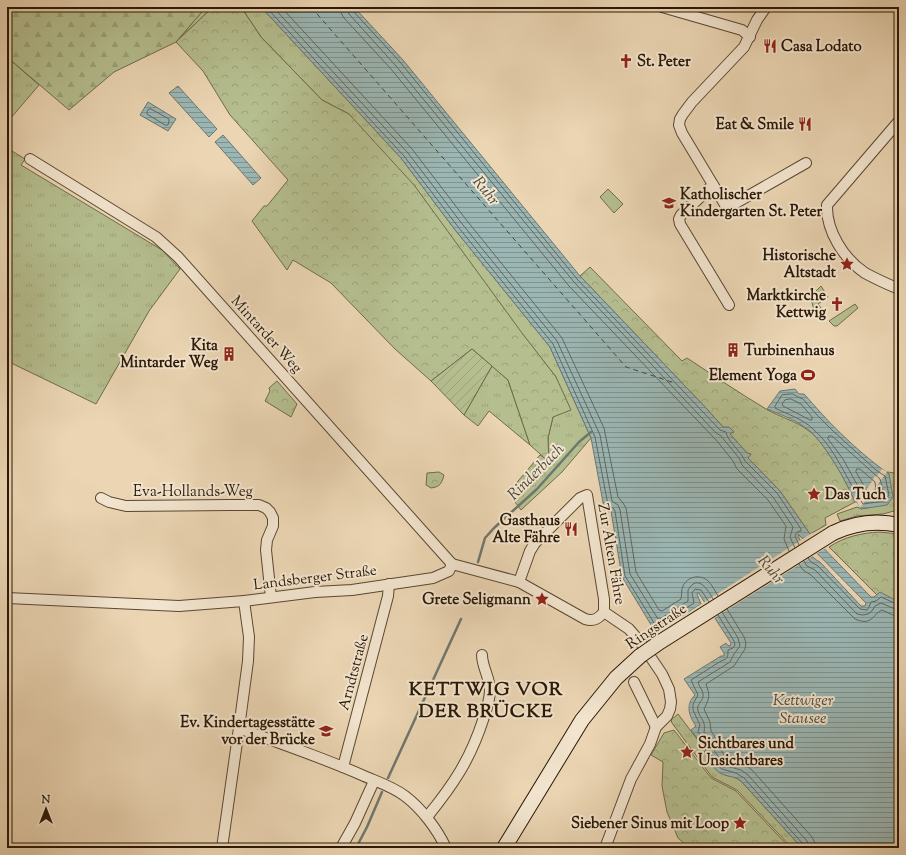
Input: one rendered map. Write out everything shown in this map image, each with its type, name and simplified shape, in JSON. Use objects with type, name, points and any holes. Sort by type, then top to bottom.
[{"type":"main road","name":"Ringstraße","points":[[504,848],[582,720],[616,678],[640,656],[832,533],[864,523],[883,522],[899,525]]},
{"type":"street","points":[[662,7],[742,30],[750,37]]},
{"type":"street","points":[[766,7],[757,20],[744,48],[692,102],[680,119],[679,125],[682,133],[727,208],[806,163]]},
{"type":"street","points":[[899,121],[827,205],[826,213],[829,227],[838,243],[850,259],[864,272],[899,289]]},
{"type":"street","name":"Mintarder Weg","points":[[30,159],[121,215],[167,246],[452,564]]},
{"type":"street","points":[[713,185],[681,215],[679,219],[680,224],[729,305]]},
{"type":"street","name":"Zur Alten Fähre","points":[[519,582],[530,550],[535,543],[580,498],[587,495],[604,599],[604,612],[629,629],[641,643],[662,674],[669,689],[671,702],[667,716],[656,728],[650,744],[631,779],[605,848]]},
{"type":"street","name":"Eva-Hollands-Weg","points":[[100,498],[126,506],[259,505],[266,508],[273,518],[273,526],[267,540],[266,550],[271,598]]},
{"type":"street","points":[[452,564],[519,582],[585,619],[589,620],[599,618],[604,612]]},
{"type":"street","name":"Landsberger Straße","points":[[7,598],[179,606],[244,601],[315,592],[352,590],[433,578],[449,571],[452,564]]},
{"type":"street","name":"Arndtstraße","points":[[343,767],[388,596],[388,584]]},
{"type":"street","points":[[222,848],[239,728],[248,649],[249,636],[244,601]]},
{"type":"street","points":[[427,817],[453,784],[464,766],[480,730],[490,698],[489,681],[482,662],[482,655]]},
{"type":"street","points":[[634,682],[656,728]]},
{"type":"street","points":[[239,728],[343,767],[406,796],[427,817],[442,839],[446,848]]},
{"type":"street","points":[[341,848],[355,823],[382,784]]},
{"type":"green space","points":[[7,7],[206,7],[176,42],[114,72],[69,110],[7,57]]},
{"type":"green space","points":[[206,7],[213,7],[176,42]]},
{"type":"green space","points":[[213,7],[241,7],[261,37],[322,100],[349,114],[414,185],[556,377],[571,410],[553,417],[548,438],[549,462],[530,445],[508,380],[472,349],[431,381],[395,349],[331,283],[293,260],[287,270],[252,221],[264,206],[267,206],[288,180],[230,115],[203,71],[176,42]]},
{"type":"green space","points":[[241,7],[261,7],[401,158],[456,231],[550,347],[591,438],[562,472],[521,510],[508,493],[540,455],[549,461],[548,438],[553,417],[556,377],[349,114],[322,100],[261,37]]},
{"type":"green space","points":[[7,57],[39,85],[10,119],[7,120]]},
{"type":"green space","points":[[7,148],[25,159],[21,165],[162,250],[180,269],[149,311],[96,404],[7,361]]},
{"type":"green space","points":[[608,189],[623,204],[614,213],[600,197]]},
{"type":"green space","points":[[590,267],[682,361],[687,358],[756,403],[771,412],[799,424],[815,436],[835,464],[855,502],[825,518],[826,525],[810,534],[780,491],[748,458],[751,454],[747,453],[729,433],[734,432],[723,427],[580,276]]},
{"type":"green space","points":[[821,286],[828,297],[818,304],[822,309],[817,313],[814,310],[811,299]]},
{"type":"green space","points":[[855,304],[858,308],[837,326],[834,326],[829,321]]},
{"type":"green space","points":[[472,349],[492,366],[464,415],[431,381]]},
{"type":"green space","points":[[492,366],[508,380],[530,445],[489,411],[478,426],[464,415]]},
{"type":"green space","points":[[277,381],[297,404],[291,417],[265,401],[270,391],[269,388]]},
{"type":"green space","points":[[439,472],[444,475],[437,487],[431,488],[426,485],[427,473]]},
{"type":"green space","points":[[887,472],[895,473],[899,483],[899,505],[894,511],[883,514],[857,516],[840,521],[837,514],[857,507],[862,509],[889,474]]},
{"type":"green space","points":[[879,532],[899,534],[899,602],[877,595],[829,547],[853,536]]},
{"type":"green space","points":[[678,714],[706,751],[704,752],[725,775],[734,777],[741,781],[802,848],[792,848],[737,790],[712,777],[672,723],[671,720]]},
{"type":"green space","points":[[674,730],[711,778],[736,791],[790,848],[689,848],[678,838],[667,812],[662,786],[663,762],[651,755],[664,733]]},
{"type":"water","points":[[261,7],[354,7],[403,60],[580,276],[723,427],[729,427],[734,432],[730,434],[747,453],[751,454],[748,458],[780,491],[810,534],[871,597],[874,597],[880,592],[899,602],[899,848],[802,848],[741,781],[720,773],[713,766],[704,752],[706,750],[691,730],[696,726],[691,718],[689,707],[695,695],[684,679],[721,656],[724,656],[724,653],[720,647],[726,643],[730,646],[731,643],[698,592],[697,594],[701,604],[656,633],[622,577],[611,511],[605,513],[591,438],[550,347],[456,231],[401,158]],"holes":[[[798,534],[866,603],[865,606],[861,606],[820,562],[810,554],[803,546]]]},
{"type":"water","points":[[178,86],[217,129],[209,137],[169,93]]},
{"type":"water","points":[[148,102],[176,119],[168,131],[140,115]]},
{"type":"water","points":[[223,135],[261,178],[253,185],[215,142]]},
{"type":"water","points":[[795,389],[799,394],[804,394],[828,421],[853,445],[889,474],[893,497],[887,505],[861,509],[857,502],[855,502],[836,465],[817,438],[801,425],[767,409],[780,391]]},
{"type":"pier","points":[[882,469],[887,472],[860,508],[857,502],[863,494],[863,491],[866,490],[874,477],[877,476]]},
{"type":"pier","points":[[812,533],[826,548],[816,554],[805,543],[813,556],[713,619],[703,603]]},
{"type":"pier","points":[[703,603],[702,606],[657,635],[654,634]]},
{"type":"waterway","name":"Rinderbach","points":[[478,562],[485,538],[537,489],[579,442],[591,432]]},
{"type":"waterway","name":"Rinderbach","points":[[388,778],[461,619]]},
{"type":"waterway","name":"Rinderbach","points":[[356,848],[382,792]]},
{"type":"ferry route","points":[[311,7],[626,367],[672,382]]},
{"type":"place","name":"Casa Lodato","points":[[770,46]]},
{"type":"place","name":"St. Peter","points":[[626,61]]},
{"type":"place","name":"Eat & Smile","points":[[805,124]]},
{"type":"place","name":"Katholischer Kindergarten St. Peter","points":[[669,203]]},
{"type":"place","name":"Historische Altstadt","points":[[847,264]]},
{"type":"place","name":"Marktkirche Kettwig","points":[[837,304]]},
{"type":"place","name":"Turbinenhaus","points":[[733,350]]},
{"type":"place","name":"Kita Mintarder Weg","points":[[229,354]]},
{"type":"place","name":"Element Yoga","points":[[808,375]]},
{"type":"place","name":"Das Tuch","points":[[814,494]]},
{"type":"place","name":"Gasthaus Alte Fähre","points":[[571,529]]},
{"type":"place","name":"Grete Seligmann","points":[[542,599]]},
{"type":"place","name":"Ev. Kindertagesstätte vor der Brücke","points":[[326,731]]},
{"type":"place","name":"Sichtbares und Unsichtbares","points":[[687,752]]},
{"type":"place","name":"Siebener Sinus mit Loop","points":[[740,823]]},
{"type":"district","name":"KETTWIG VOR DER BRÜCKE","points":[[486,699]]},
{"type":"water label","name":"Ruhr","points":[[487,190]]},
{"type":"water label","name":"Ruhr","points":[[772,569]]},
{"type":"water label","name":"Kettwiger Stausee","points":[[803,708]]}]
